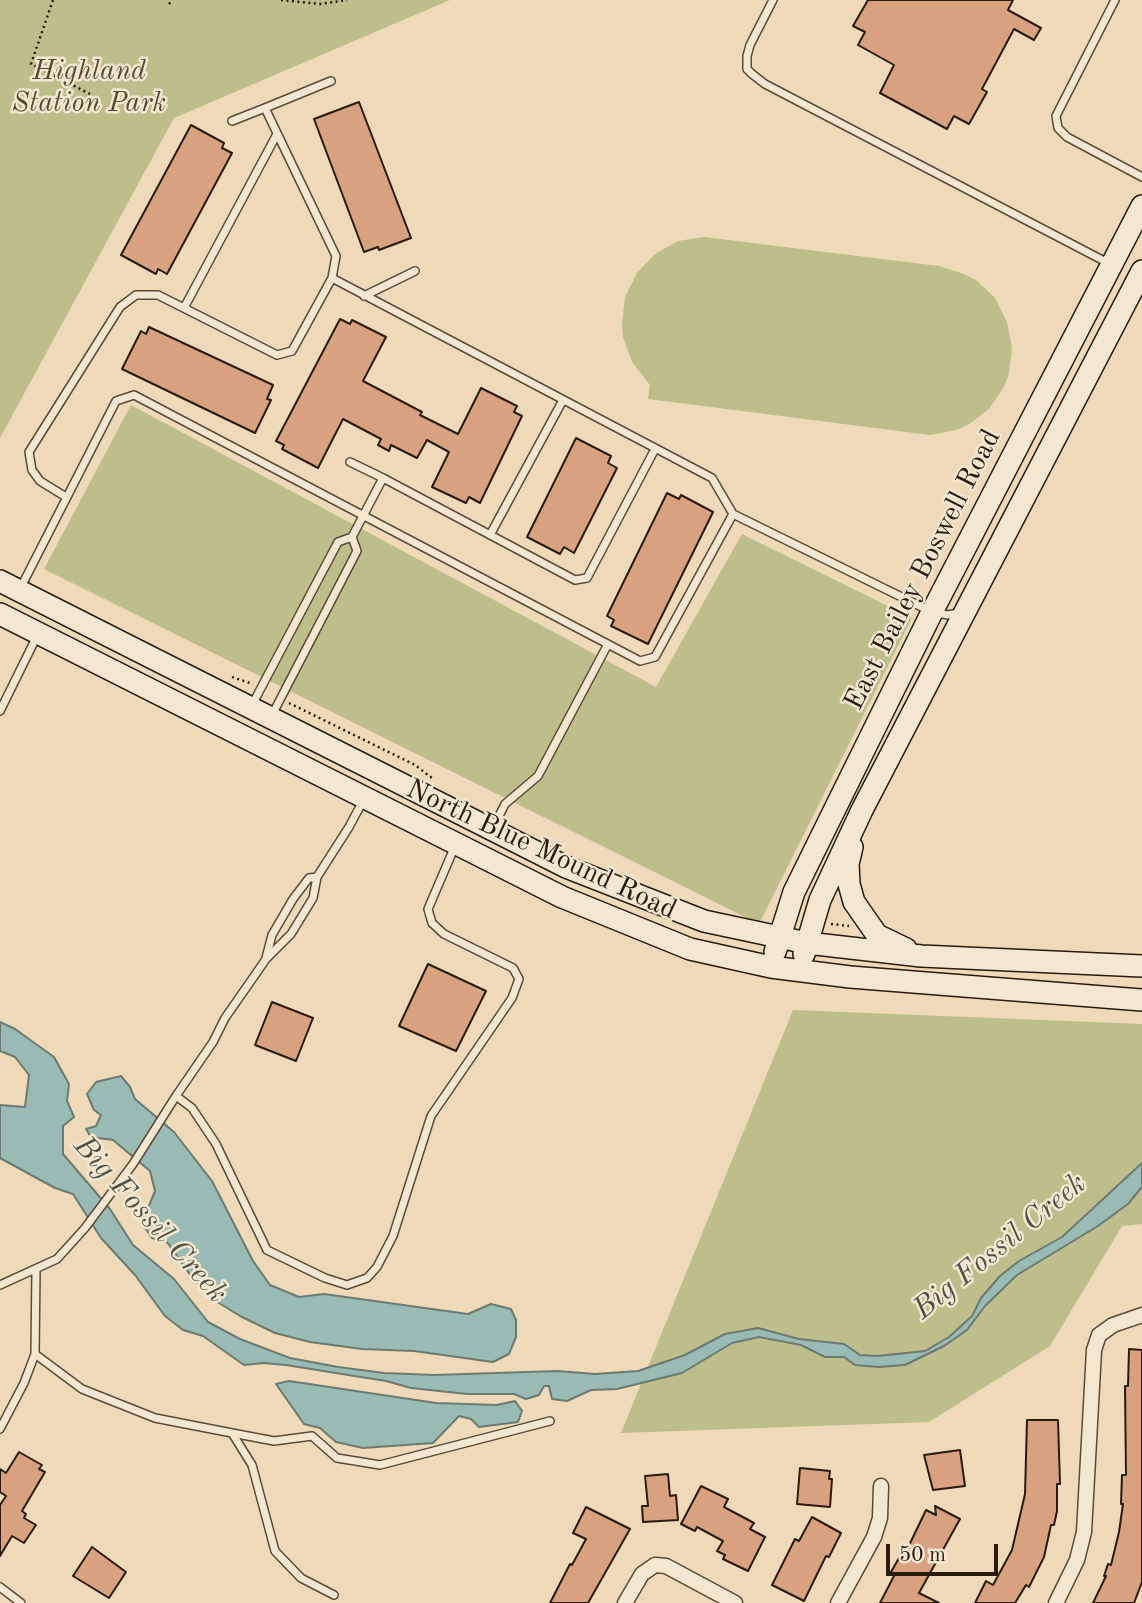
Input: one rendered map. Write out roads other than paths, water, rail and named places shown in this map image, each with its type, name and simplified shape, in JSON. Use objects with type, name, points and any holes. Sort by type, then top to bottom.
[{"type":"main road","name":"East Bailey Boswell Road","points":[[771,967],[794,892],[932,612],[1142,205]]},
{"type":"main road","points":[[1092,367],[1093,345],[1121,286],[1121,275],[1111,265]]},
{"type":"main road","name":"East Bailey Boswell Road","points":[[800,970],[820,900],[862,810],[1142,271]]},
{"type":"main road","points":[[1038,473],[1027,467],[1026,459],[1055,398],[1063,358]]},
{"type":"main road","name":"North Blue Mound Road","points":[[9,586],[566,867],[704,921],[779,939],[921,956],[1142,966]]},
{"type":"main road","name":"North Blue Mound Road","points":[[0,614],[562,897],[691,948],[771,967],[850,977],[1142,1000]]},
{"type":"main road","points":[[108,668],[145,673],[251,725],[265,726],[271,718]]},
{"type":"main road","name":"North Blue Mound Road","points":[[862,810],[848,864],[849,884],[854,902],[877,935],[921,956]]},
{"type":"street","points":[[1056,1603],[1077,1560],[1084,1532],[1094,1350],[1099,1335],[1113,1325],[1142,1315]]},
{"type":"street","points":[[838,1603],[874,1537],[880,1518],[881,1486]]},
{"type":"street","points":[[625,1603],[642,1574],[654,1565],[666,1566],[735,1603]]},
{"type":"lane","points":[[773,0],[747,56],[747,69],[752,74],[765,84],[1111,265]]},
{"type":"lane","points":[[1115,0],[1056,116],[1058,128],[1067,137],[1142,177]]},
{"type":"lane","points":[[232,121],[331,81]]},
{"type":"lane","points":[[66,497],[40,481],[32,470],[29,452],[120,307],[136,295],[158,295],[277,355],[292,351],[332,278],[336,256],[265,108]]},
{"type":"lane","points":[[184,308],[277,134]]},
{"type":"lane","points":[[364,296],[415,271]]},
{"type":"lane","points":[[332,278],[712,478],[733,513],[932,612],[948,615],[966,611]]},
{"type":"lane","points":[[9,586],[66,497],[116,401],[134,395],[640,661],[655,657],[733,513]]},
{"type":"lane","points":[[490,535],[563,400]]},
{"type":"lane","points":[[350,461],[575,580],[587,578],[655,449]]},
{"type":"lane","points":[[250,707],[338,542],[352,537],[383,478]]},
{"type":"lane","points":[[271,718],[357,551],[352,537]]},
{"type":"lane","points":[[0,711],[38,633]]},
{"type":"lane","points":[[492,831],[505,804],[538,776],[608,645]]},
{"type":"lane","points":[[0,1285],[58,1259],[85,1228],[162,1121],[264,962],[291,934],[313,898],[317,877],[364,799]]},
{"type":"lane","points":[[176,1096],[192,1108],[216,1144],[267,1250],[292,1264],[336,1282],[347,1284],[368,1278],[377,1267],[393,1236],[430,1116],[512,998],[519,979],[513,968],[444,934],[432,923],[428,909],[456,844]]},
{"type":"lane","points":[[264,962],[272,936],[293,899],[309,878],[317,877]]},
{"type":"lane","points":[[0,1429],[24,1383],[35,1354],[36,1269]]},
{"type":"lane","points":[[35,1354],[82,1390],[155,1418],[274,1441],[312,1436],[337,1458],[380,1465],[550,1421]]},
{"type":"lane","points":[[232,1433],[252,1465],[275,1551],[301,1578],[334,1595]]},
{"type":"lane","points":[[0,1587],[21,1603]]},
{"type":"water","points":[[0,1022],[15,1029],[54,1057],[69,1084],[67,1101],[74,1117],[63,1126],[63,1154],[110,1209],[133,1245],[174,1279],[208,1322],[240,1339],[290,1358],[338,1367],[384,1373],[434,1375],[558,1371],[595,1374],[638,1371],[685,1355],[725,1334],[758,1328],[799,1339],[844,1344],[860,1355],[925,1351],[949,1337],[972,1316],[981,1298],[1000,1276],[1019,1261],[1062,1237],[1142,1163],[1142,1187],[1128,1204],[1098,1226],[1017,1275],[985,1306],[967,1330],[944,1346],[905,1365],[855,1365],[844,1357],[825,1357],[801,1345],[759,1337],[732,1343],[682,1373],[617,1389],[591,1390],[567,1401],[552,1399],[549,1386],[544,1386],[539,1395],[526,1399],[514,1394],[467,1394],[411,1388],[386,1381],[286,1365],[244,1365],[203,1336],[183,1330],[165,1316],[135,1275],[101,1238],[73,1194],[55,1188],[0,1158],[0,1105],[25,1107],[29,1075],[15,1057],[0,1051]]},
{"type":"water","name":"Big Fossil Creek","points":[[121,1076],[135,1099],[174,1132],[212,1181],[253,1261],[270,1285],[299,1297],[324,1294],[468,1314],[491,1304],[511,1309],[516,1320],[516,1337],[509,1354],[493,1362],[414,1351],[362,1349],[310,1342],[275,1333],[211,1298],[191,1276],[167,1242],[152,1238],[142,1223],[155,1191],[150,1171],[113,1140],[91,1137],[86,1129],[96,1126],[101,1115],[94,1110],[87,1094],[96,1082]]},
{"type":"water","points":[[289,1381],[436,1403],[497,1405],[515,1401],[522,1411],[518,1422],[479,1427],[471,1419],[459,1416],[433,1443],[363,1448],[336,1442],[320,1428],[304,1424],[276,1384]]},
{"type":"park label","name":"Highland Station Park","points":[[89,88]]}]
